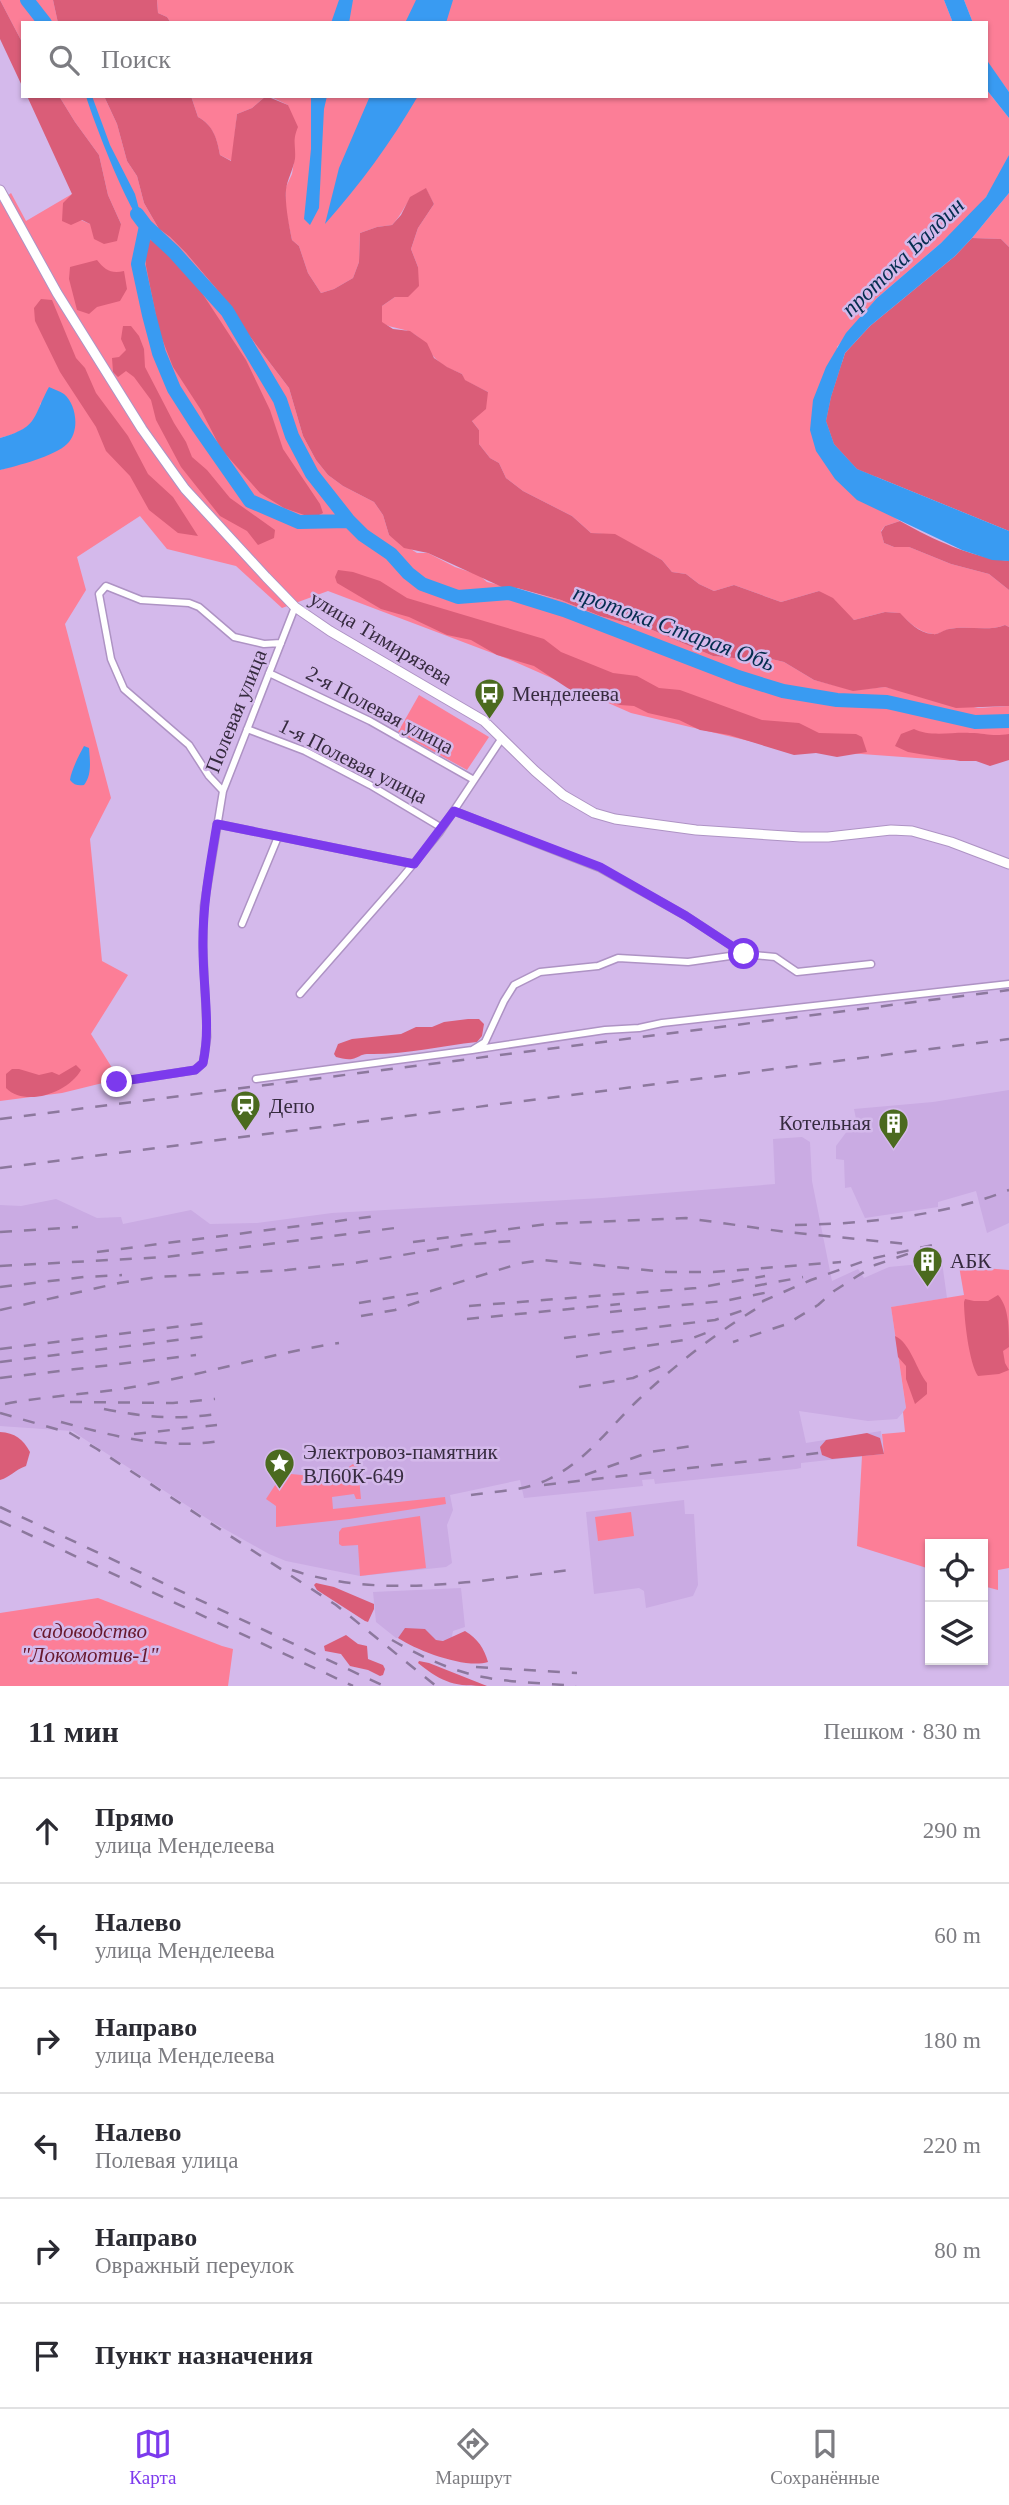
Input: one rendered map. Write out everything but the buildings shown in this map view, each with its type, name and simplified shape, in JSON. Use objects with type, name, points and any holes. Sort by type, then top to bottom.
[{"type":"street","name":"улица Тимирязева","points":[[0,190],[104,371],[164,461],[185,489],[295,607],[330,631],[484,721],[564,795],[594,813],[615,819],[696,830],[801,837],[891,830],[912,831],[951,842],[1009,864]]},
{"type":"street","name":"Полевая улица","points":[[223,791],[209,776],[189,745],[124,689],[111,659],[99,594],[106,586],[141,600],[189,603],[199,607],[234,637],[249,642],[281,643]]},
{"type":"street","name":"Полевая улица","points":[[117,1082],[195,1070],[203,1063],[207,1037],[202,947],[204,906],[223,791],[295,607]]},
{"type":"street","name":"2-я Полевая улица","points":[[269,673],[370,721],[474,780]]},
{"type":"street","name":"1-я Полевая улица","points":[[247,729],[305,751],[370,785],[442,828]]},
{"type":"street","points":[[300,994],[414,864],[454,811],[502,738]]},
{"type":"street","points":[[454,811],[600,867],[686,916],[744,954]]},
{"type":"street","points":[[217,824],[414,864]]},
{"type":"street","points":[[242,925],[278,836]]},
{"type":"street","points":[[471,1050],[485,1042],[514,985],[540,972],[598,966],[618,958],[688,962],[744,954],[775,957],[797,972],[871,964]]},
{"type":"street","points":[[256,1079],[605,1030],[1009,984]]},
{"type":"shaded area","points":[[0,0],[21,40],[21,84],[0,39]]},
{"type":"shaded area","points":[[53,0],[157,0],[158,13],[170,21],[58,21]]},
{"type":"shaded area","points":[[28,98],[60,98],[99,155],[108,195],[121,224],[117,241],[104,244],[94,239],[90,224],[82,220],[71,225],[62,221],[63,203],[72,194]]},
{"type":"shaded area","points":[[105,98],[192,98],[198,117],[213,133],[220,155],[231,161],[237,114],[252,108],[264,98],[288,105],[298,127],[295,159],[286,190],[292,240],[299,246],[308,273],[321,293],[353,278],[359,262],[360,233],[392,225],[401,215],[410,197],[426,188],[434,204],[418,228],[411,249],[418,267],[419,286],[408,297],[395,297],[382,306],[382,322],[393,329],[410,331],[427,343],[434,358],[488,392],[486,409],[472,421],[479,430],[479,444],[490,458],[499,463],[506,478],[523,491],[572,516],[591,533],[615,534],[662,560],[672,572],[686,574],[714,591],[734,585],[781,602],[819,591],[833,598],[854,620],[885,612],[900,613],[918,629],[933,634],[956,628],[991,628],[1005,625],[1009,627],[1009,706],[956,708],[885,687],[853,691],[814,680],[784,662],[763,657],[744,659],[713,656],[650,629],[600,616],[561,600],[517,588],[502,587],[428,553],[404,548],[389,535],[383,515],[374,502],[343,486],[328,475],[316,460],[303,436],[289,388],[248,334],[230,305],[186,253],[159,229],[144,203],[137,176],[127,161],[117,124]]},
{"type":"shaded area","points":[[972,238],[1001,239],[1009,247],[1009,531],[857,469],[834,444],[826,421],[845,353],[870,326],[955,256]]},
{"type":"shaded area","points":[[150,240],[157,242],[202,293],[246,360],[270,410],[283,449],[320,504],[323,513],[313,518],[284,508],[260,493],[221,449],[201,410],[173,367],[159,331],[146,266],[146,247]]},
{"type":"shaded area","points":[[97,260],[109,270],[124,271],[127,289],[120,301],[97,307],[89,314],[77,310],[69,279],[70,267]]},
{"type":"shaded area","points":[[41,299],[52,300],[76,358],[85,368],[96,393],[128,436],[148,474],[173,497],[198,536],[178,533],[149,510],[130,476],[106,451],[96,427],[60,372],[35,321],[34,308]]},
{"type":"shaded area","points":[[123,326],[131,326],[139,336],[144,349],[145,367],[192,457],[207,470],[230,498],[275,530],[274,538],[258,545],[247,531],[220,516],[181,467],[156,420],[151,400],[134,377],[126,371],[118,377],[113,372],[112,358],[119,357],[126,350],[121,339]]},
{"type":"shaded area","points":[[900,521],[953,547],[980,556],[1009,561],[1009,590],[989,574],[951,564],[909,547],[894,547],[884,543],[881,532],[885,526]]},
{"type":"shaded area","points":[[338,570],[380,581],[407,598],[544,639],[561,652],[613,673],[637,676],[659,688],[680,690],[762,720],[799,723],[819,733],[856,734],[862,737],[867,752],[837,757],[816,753],[794,755],[729,735],[700,730],[679,720],[648,713],[634,706],[620,705],[572,691],[534,666],[497,655],[471,640],[447,635],[409,617],[381,609],[337,583],[335,577]]},
{"type":"shaded area","points":[[914,729],[934,734],[1009,734],[1009,760],[990,766],[976,761],[908,752],[895,746],[901,734]]},
{"type":"shaded area","points":[[479,1019],[484,1024],[482,1036],[477,1042],[408,1052],[365,1054],[350,1059],[336,1057],[334,1054],[338,1044],[352,1039],[401,1034],[416,1027],[432,1027],[444,1022]]},
{"type":"shaded area","points":[[76,1065],[81,1070],[75,1078],[57,1091],[46,1095],[24,1097],[6,1088],[6,1074],[12,1069],[39,1075],[52,1072],[59,1075]]},
{"type":"shaded area","points":[[1009,1090],[1009,1223],[987,1233],[976,1191],[938,1202],[938,1207],[865,1218],[851,1187],[845,1188],[844,1160],[836,1159],[836,1146],[856,1119],[854,1109],[933,1102]]},
{"type":"shaded area","points":[[802,1137],[810,1142],[812,1181],[832,1281],[858,1269],[864,1278],[889,1267],[942,1262],[947,1298],[891,1307],[906,1409],[897,1419],[868,1421],[799,1411],[806,1443],[881,1431],[884,1454],[801,1463],[801,1468],[796,1469],[655,1484],[654,1479],[642,1480],[643,1486],[524,1498],[520,1480],[450,1495],[453,1510],[447,1525],[452,1563],[446,1567],[360,1576],[286,1561],[269,1554],[214,1523],[72,1431],[0,1426],[0,1205],[21,1206],[56,1199],[97,1218],[121,1217],[123,1224],[191,1210],[210,1224],[257,1223],[332,1213],[602,1198],[775,1184],[773,1139]]},
{"type":"shaded area","points":[[998,1295],[1008,1318],[1009,1347],[1003,1351],[1009,1370],[978,1376],[970,1351],[964,1302],[965,1299],[988,1301]]},
{"type":"shaded area","points":[[895,1336],[905,1344],[927,1383],[927,1394],[915,1404],[906,1379],[906,1366],[898,1357]]},
{"type":"shaded area","points":[[0,1432],[18,1438],[30,1452],[26,1466],[0,1480]]},
{"type":"shaded area","points":[[867,1433],[880,1438],[884,1454],[832,1459],[822,1455],[820,1447],[826,1440]]},
{"type":"shaded area","points":[[684,1500],[685,1514],[694,1514],[698,1585],[693,1596],[646,1608],[644,1591],[639,1588],[594,1594],[586,1512]]},
{"type":"shaded area","points":[[316,1583],[334,1587],[374,1604],[368,1622],[317,1590],[314,1585]]},
{"type":"shaded area","points":[[461,1588],[465,1627],[453,1631],[451,1641],[396,1638],[376,1622],[373,1592]]},
{"type":"shaded area","points":[[405,1628],[425,1629],[436,1640],[443,1641],[465,1631],[480,1644],[488,1662],[467,1663],[429,1653],[398,1638]]},
{"type":"shaded area","points":[[346,1635],[358,1644],[367,1646],[368,1659],[383,1665],[383,1675],[350,1666],[341,1654],[325,1651],[324,1646]]},
{"type":"shaded area","points":[[419,1661],[487,1686],[443,1680],[418,1663]]},
{"type":"green space","points":[[0,0],[53,0],[58,21],[21,21],[21,40]]},
{"type":"green space","points":[[157,0],[944,0],[952,21],[170,21],[158,13]]},
{"type":"green space","points":[[964,0],[1009,0],[1009,92],[988,63],[988,21],[972,21]]},
{"type":"green space","points":[[988,92],[1009,118],[1009,155],[1003,170],[986,197],[970,215],[877,298],[837,347],[887,513],[900,521],[885,526],[881,531],[884,543],[894,547],[909,547],[951,564],[989,574],[1009,590],[1009,627],[956,628],[935,634],[918,629],[899,613],[885,612],[854,620],[819,591],[781,602],[734,585],[714,591],[686,574],[672,572],[662,560],[615,535],[591,533],[572,516],[523,491],[506,478],[499,463],[490,458],[479,444],[479,430],[472,421],[488,392],[464,380],[462,374],[440,362],[414,334],[382,323],[382,306],[395,297],[418,267],[411,249],[418,228],[434,204],[426,189],[409,200],[392,225],[360,233],[359,262],[353,278],[321,293],[308,273],[299,246],[292,240],[286,212],[286,187],[292,174],[295,155],[288,105],[273,98],[988,98]]},
{"type":"green space","points":[[60,98],[105,98],[117,124],[127,161],[137,176],[144,203],[159,229],[186,253],[230,305],[248,334],[289,388],[303,436],[316,460],[328,475],[343,486],[374,502],[383,515],[389,535],[417,553],[428,553],[455,567],[479,575],[487,582],[561,600],[600,616],[650,629],[713,656],[744,659],[763,657],[784,662],[814,680],[853,690],[885,687],[978,708],[1009,706],[1009,760],[944,760],[779,748],[631,713],[513,661],[328,591],[282,608],[236,566],[167,549],[140,516],[77,557],[86,590],[65,624],[111,798],[90,839],[102,961],[128,975],[91,1034],[119,1079],[62,1093],[0,1101],[0,470],[39,458],[41,402],[27,427],[0,438],[0,202],[11,193],[26,221],[72,194],[81,220],[90,224],[121,224],[108,195],[99,155]]},
{"type":"green space","points":[[192,98],[264,98],[252,108],[237,114],[232,161],[220,155],[214,133],[198,117]]},
{"type":"green space","points":[[1009,193],[1009,247],[1001,239],[972,238]]},
{"type":"green space","points":[[419,695],[489,737],[467,770],[398,732]]},
{"type":"green space","points":[[959,1266],[1009,1270],[1009,1568],[998,1570],[998,1590],[988,1587],[988,1539],[925,1539],[925,1567],[857,1546],[862,1456],[884,1454],[882,1434],[905,1432],[903,1412],[906,1408],[891,1307],[964,1295]]},
{"type":"green space","points":[[353,1464],[358,1467],[361,1499],[356,1499],[354,1494],[332,1497],[333,1509],[445,1497],[446,1504],[276,1527],[276,1506],[266,1499],[283,1473],[328,1475]]},
{"type":"green space","points":[[631,1512],[634,1536],[598,1541],[595,1517]]},
{"type":"green space","points":[[420,1516],[426,1568],[360,1576],[358,1545],[339,1544],[339,1532],[342,1528]]},
{"type":"green space","name":"садоводство \"Локомотив-1\"","points":[[98,1598],[233,1649],[228,1686],[0,1686],[0,1613]]},
{"type":"water","points":[[339,0],[353,0],[349,21],[332,21]]},
{"type":"water","points":[[416,0],[453,0],[447,21],[406,21]]},
{"type":"water","points":[[944,0],[964,0],[972,21],[952,21]]},
{"type":"water","points":[[988,62],[1009,92],[1009,118],[988,92]]},
{"type":"water","points":[[87,98],[93,98],[110,145],[135,194],[148,229],[141,223],[123,191]]},
{"type":"water","points":[[311,98],[327,98],[319,208],[310,225],[304,219],[311,149]]},
{"type":"water","points":[[369,98],[417,98],[374,163],[325,224],[339,168]]},
{"type":"water","points":[[1009,155],[1009,193],[972,238],[955,256],[870,326],[845,353],[826,421],[834,444],[857,469],[1009,531],[1009,561],[992,560],[962,550],[857,500],[835,479],[816,451],[810,430],[813,400],[826,367],[846,333],[877,298],[941,243],[986,197]]},
{"type":"water","points":[[49,387],[64,394],[72,405],[75,426],[71,439],[45,456],[0,470],[0,438],[22,430],[33,420]]},
{"type":"water","points":[[84,746],[89,748],[89,772],[84,785],[78,785],[70,780]]},
{"type":"waterway","name":"протока Старая Обь","points":[[27,0],[43,21]]},
{"type":"waterway","name":"протока Старая Обь","points":[[137,214],[227,311],[280,400],[292,436],[312,474],[349,521],[363,535],[391,554],[422,584],[458,597],[509,593],[564,610],[738,677],[783,691],[837,700],[887,702],[975,722],[1009,721]]},
{"type":"waterway","name":"протока Старая Обь","points":[[146,226],[138,264],[149,315],[159,353],[174,389],[197,425],[250,501],[299,522],[349,521]]},
{"type":"railway","points":[[0,1119],[1009,990]]},
{"type":"railway","points":[[0,1168],[1009,1039]]},
{"type":"railway","points":[[795,1225],[903,1217],[958,1206],[1009,1190]]},
{"type":"railway","points":[[97,1252],[377,1216]]},
{"type":"railway","points":[[413,1242],[547,1224],[686,1218],[786,1232],[907,1244]]},
{"type":"railway","points":[[0,1232],[78,1227]]},
{"type":"railway","points":[[0,1266],[165,1257],[395,1228]]},
{"type":"railway","points":[[0,1310],[157,1277],[287,1270],[355,1263],[462,1245],[512,1241]]},
{"type":"railway","points":[[471,1495],[530,1486],[562,1472],[596,1444],[666,1374],[714,1337],[764,1304],[763,1301],[870,1259],[937,1244],[875,1265],[787,1324],[733,1342]]},
{"type":"railway","points":[[359,1303],[431,1291],[521,1263],[543,1260],[667,1272],[713,1272],[841,1262]]},
{"type":"railway","points":[[0,1287],[122,1275]]},
{"type":"railway","points":[[469,1306],[696,1288],[765,1276]]},
{"type":"railway","points":[[755,1286],[803,1277]]},
{"type":"railway","points":[[610,1312],[724,1301],[769,1292]]},
{"type":"railway","points":[[361,1316],[395,1310],[427,1299]]},
{"type":"railway","points":[[467,1319],[620,1304]]},
{"type":"railway","points":[[564,1338],[715,1320],[744,1310]]},
{"type":"railway","points":[[0,1349],[206,1323]]},
{"type":"railway","points":[[576,1357],[690,1339],[714,1330]]},
{"type":"railway","points":[[0,1362],[208,1336]]},
{"type":"railway","points":[[5,1404],[144,1385],[339,1343]]},
{"type":"railway","points":[[0,1378],[196,1355]]},
{"type":"railway","points":[[579,1387],[633,1378],[671,1362]]},
{"type":"railway","points":[[70,1402],[173,1403],[215,1399]]},
{"type":"railway","points":[[104,1409],[160,1417],[216,1414]]},
{"type":"railway","points":[[0,1413],[70,1433],[97,1449],[336,1605],[436,1686]]},
{"type":"railway","points":[[61,1422],[120,1437],[159,1443],[219,1441]]},
{"type":"railway","points":[[134,1434],[217,1425]]},
{"type":"railway","points":[[585,1475],[650,1452],[692,1446]]},
{"type":"railway","points":[[544,1485],[819,1453]]},
{"type":"railway","points":[[0,1507],[384,1686]]},
{"type":"railway","points":[[0,1521],[353,1686]]},
{"type":"railway","points":[[292,1570],[326,1579],[395,1586],[466,1582],[571,1570]]},
{"type":"railway","points":[[392,1640],[459,1671],[506,1681],[576,1686]]},
{"type":"railway","points":[[476,1667],[577,1673]]},
{"type":"place","name":"Менделеева","points":[[489,721]]},
{"type":"place","name":"Депо","points":[[246,1133]]},
{"type":"place","name":"Котельная","points":[[894,1150]]},
{"type":"place","name":"АБК","points":[[927,1288]]},
{"type":"place","name":"Электровоз-памятник ВЛ60К-649","points":[[280,1491]]},
{"type":"route","points":[[117,1082],[195,1070],[203,1063],[207,1037],[202,947],[204,906],[217,824],[414,864],[454,811],[600,867],[686,916],[744,954]]},
{"type":"water label","name":"протока Балдин","points":[[903,257]]}]
